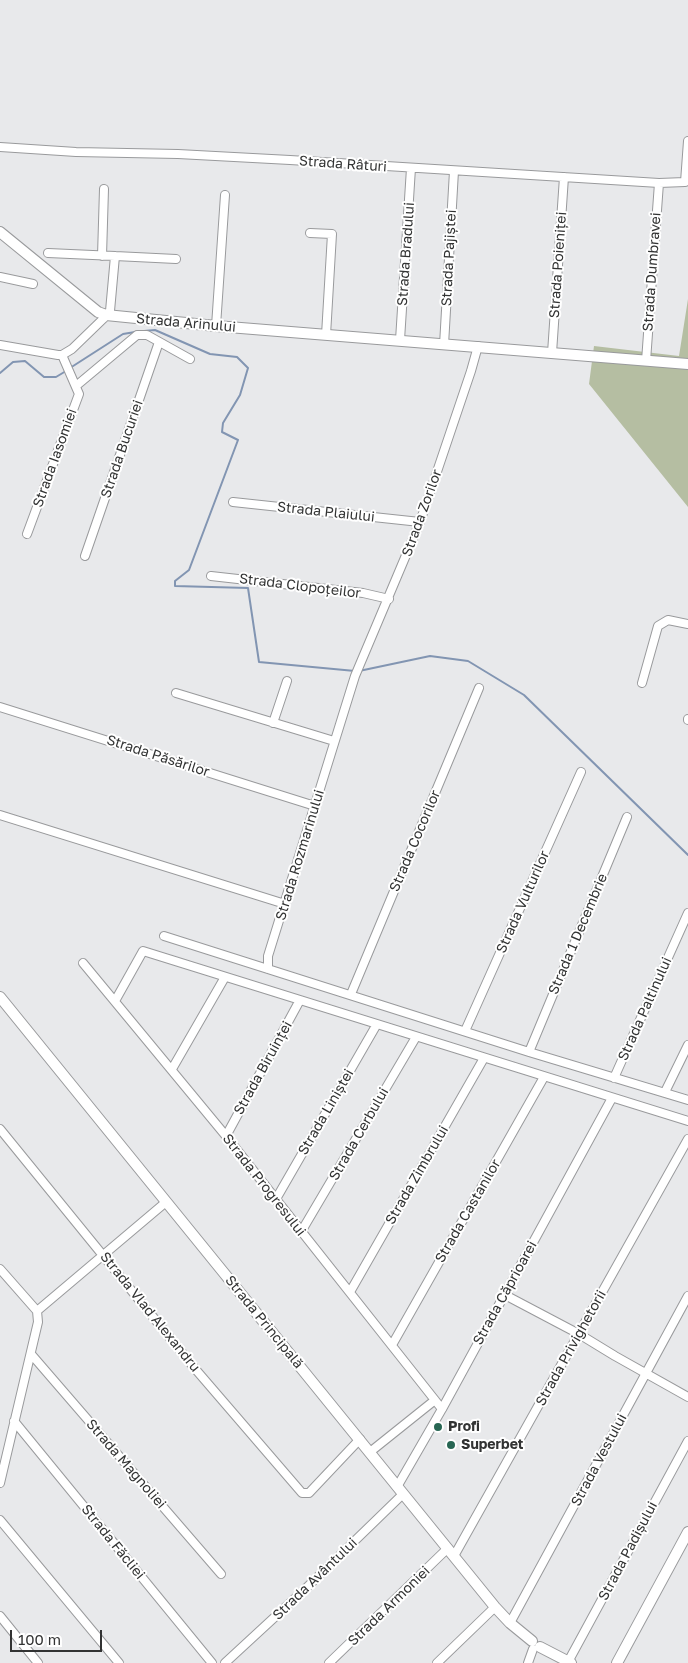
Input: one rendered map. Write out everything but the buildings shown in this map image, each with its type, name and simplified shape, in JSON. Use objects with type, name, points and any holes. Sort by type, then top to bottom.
[{"type":"street","name":"Strada Râturi","points":[[0,147],[76,152],[195,155],[659,183],[685,182],[688,141]]},
{"type":"street","name":"Strada Bradului","points":[[400,340],[411,168]]},
{"type":"street","name":"Strada Pajiștei","points":[[444,345],[454,171]]},
{"type":"street","name":"Strada Poieniței","points":[[552,353],[564,177]]},
{"type":"street","name":"Strada Dumbravei","points":[[646,360],[659,183]]},
{"type":"street","points":[[102,256],[104,189]]},
{"type":"street","points":[[216,326],[224,195]]},
{"type":"street","points":[[0,232],[98,312],[106,315]]},
{"type":"street","points":[[310,233],[332,234],[326,335]]},
{"type":"street","points":[[48,253],[176,259]]},
{"type":"street","points":[[0,345],[58,355],[62,355],[72,348],[106,315],[111,307],[114,256]]},
{"type":"street","points":[[0,277],[33,284]]},
{"type":"street","name":"Strada Arinului","points":[[106,315],[216,326],[688,364]]},
{"type":"street","points":[[62,355],[76,386],[137,335],[147,335],[190,359]]},
{"type":"street","name":"Strada Bucuriei","points":[[85,556],[159,342]]},
{"type":"street","name":"Strada Zorilor","points":[[355,676],[420,522],[478,346]]},
{"type":"street","name":"Strada Iasomiei","points":[[27,534],[79,394],[76,386]]},
{"type":"street","name":"Strada Plaiului","points":[[233,502],[420,522]]},
{"type":"street","name":"Strada Clopoțeilor","points":[[211,576],[363,593],[389,599]]},
{"type":"street","points":[[642,683],[658,626],[668,620],[688,624]]},
{"type":"street","name":"Strada Rozmarinului","points":[[268,969],[268,956],[355,676]]},
{"type":"street","points":[[274,723],[287,681]]},
{"type":"street","name":"Strada Cocorilor","points":[[351,994],[479,688]]},
{"type":"street","points":[[176,694],[334,741]]},
{"type":"street","name":"Strada Păsărilor","points":[[0,707],[315,806]]},
{"type":"street","name":"Strada Vulturilor","points":[[465,1031],[581,772]]},
{"type":"street","points":[[0,815],[285,904]]},
{"type":"street","name":"Strada 1 Decembrie","points":[[529,1052],[627,817]]},
{"type":"street","name":"Strada Paltinului","points":[[614,1078],[688,913]]},
{"type":"street","points":[[164,936],[529,1052],[688,1100]]},
{"type":"street","points":[[115,1000],[143,951],[688,1121]]},
{"type":"street","name":"Strada Progresului","points":[[83,963],[226,1136],[442,1410]]},
{"type":"street","points":[[172,1069],[225,977]]},
{"type":"street","name":"Strada Principală","points":[[0,997],[495,1608],[535,1646],[569,1662]]},
{"type":"street","name":"Strada Biruinței","points":[[226,1136],[300,1000]]},
{"type":"street","name":"Strada Liniștei","points":[[276,1199],[377,1024]]},
{"type":"street","name":"Strada Cerbului","points":[[302,1232],[416,1037]]},
{"type":"street","points":[[666,1092],[688,1045]]},
{"type":"street","name":"Strada Zimbrului","points":[[350,1292],[484,1058]]},
{"type":"street","name":"Strada Castanilor","points":[[392,1345],[544,1077]]},
{"type":"street","name":"Strada Căprioarei","points":[[400,1490],[612,1098]]},
{"type":"street","name":"Strada Vlad Alexandru","points":[[0,1129],[197,1371],[302,1493],[309,1493],[360,1439]]},
{"type":"street","name":"Strada Privighetorii","points":[[451,1552],[579,1334],[688,1139]]},
{"type":"street","points":[[37,1311],[166,1202]]},
{"type":"street","points":[[0,1269],[37,1311],[38,1322],[0,1483]]},
{"type":"street","points":[[505,1294],[688,1397]]},
{"type":"street","name":"Strada Vestului","points":[[510,1624],[688,1296]]},
{"type":"street","name":"Strada Magnoliei","points":[[31,1354],[221,1574]]},
{"type":"street","points":[[370,1452],[435,1400]]},
{"type":"street","name":"Strada Făcliei","points":[[14,1421],[212,1663]]},
{"type":"street","name":"Strada Padișului","points":[[569,1662],[688,1441]]},
{"type":"street","name":"Strada Avântului","points":[[225,1663],[303,1591],[400,1490]]},
{"type":"street","points":[[0,1520],[119,1663]]},
{"type":"street","points":[[618,1663],[688,1532]]},
{"type":"street","name":"Strada Armoniei","points":[[329,1663],[451,1552]]},
{"type":"street","points":[[437,1663],[495,1608]]},
{"type":"street","points":[[0,1616],[38,1663]]},
{"type":"street","points":[[528,1663],[535,1646]]},
{"type":"green space","points":[[688,299],[688,507],[589,384],[594,346],[679,356]]},
{"type":"waterway","points":[[144,331],[155,330],[210,354],[237,357],[248,368],[240,395],[223,423],[222,432],[238,440],[189,570],[175,581],[175,586],[248,588],[259,662],[355,671]]},
{"type":"waterway","points":[[70,368],[123,334],[135,332]]},
{"type":"waterway","points":[[0,373],[13,362],[25,361],[44,377],[56,377],[66,371]]},
{"type":"waterway","points":[[359,671],[430,656],[468,661],[524,695],[688,855]]},
{"type":"place","name":"Profi","points":[[438,1427]]},
{"type":"place","name":"Superbet","points":[[451,1445]]}]
